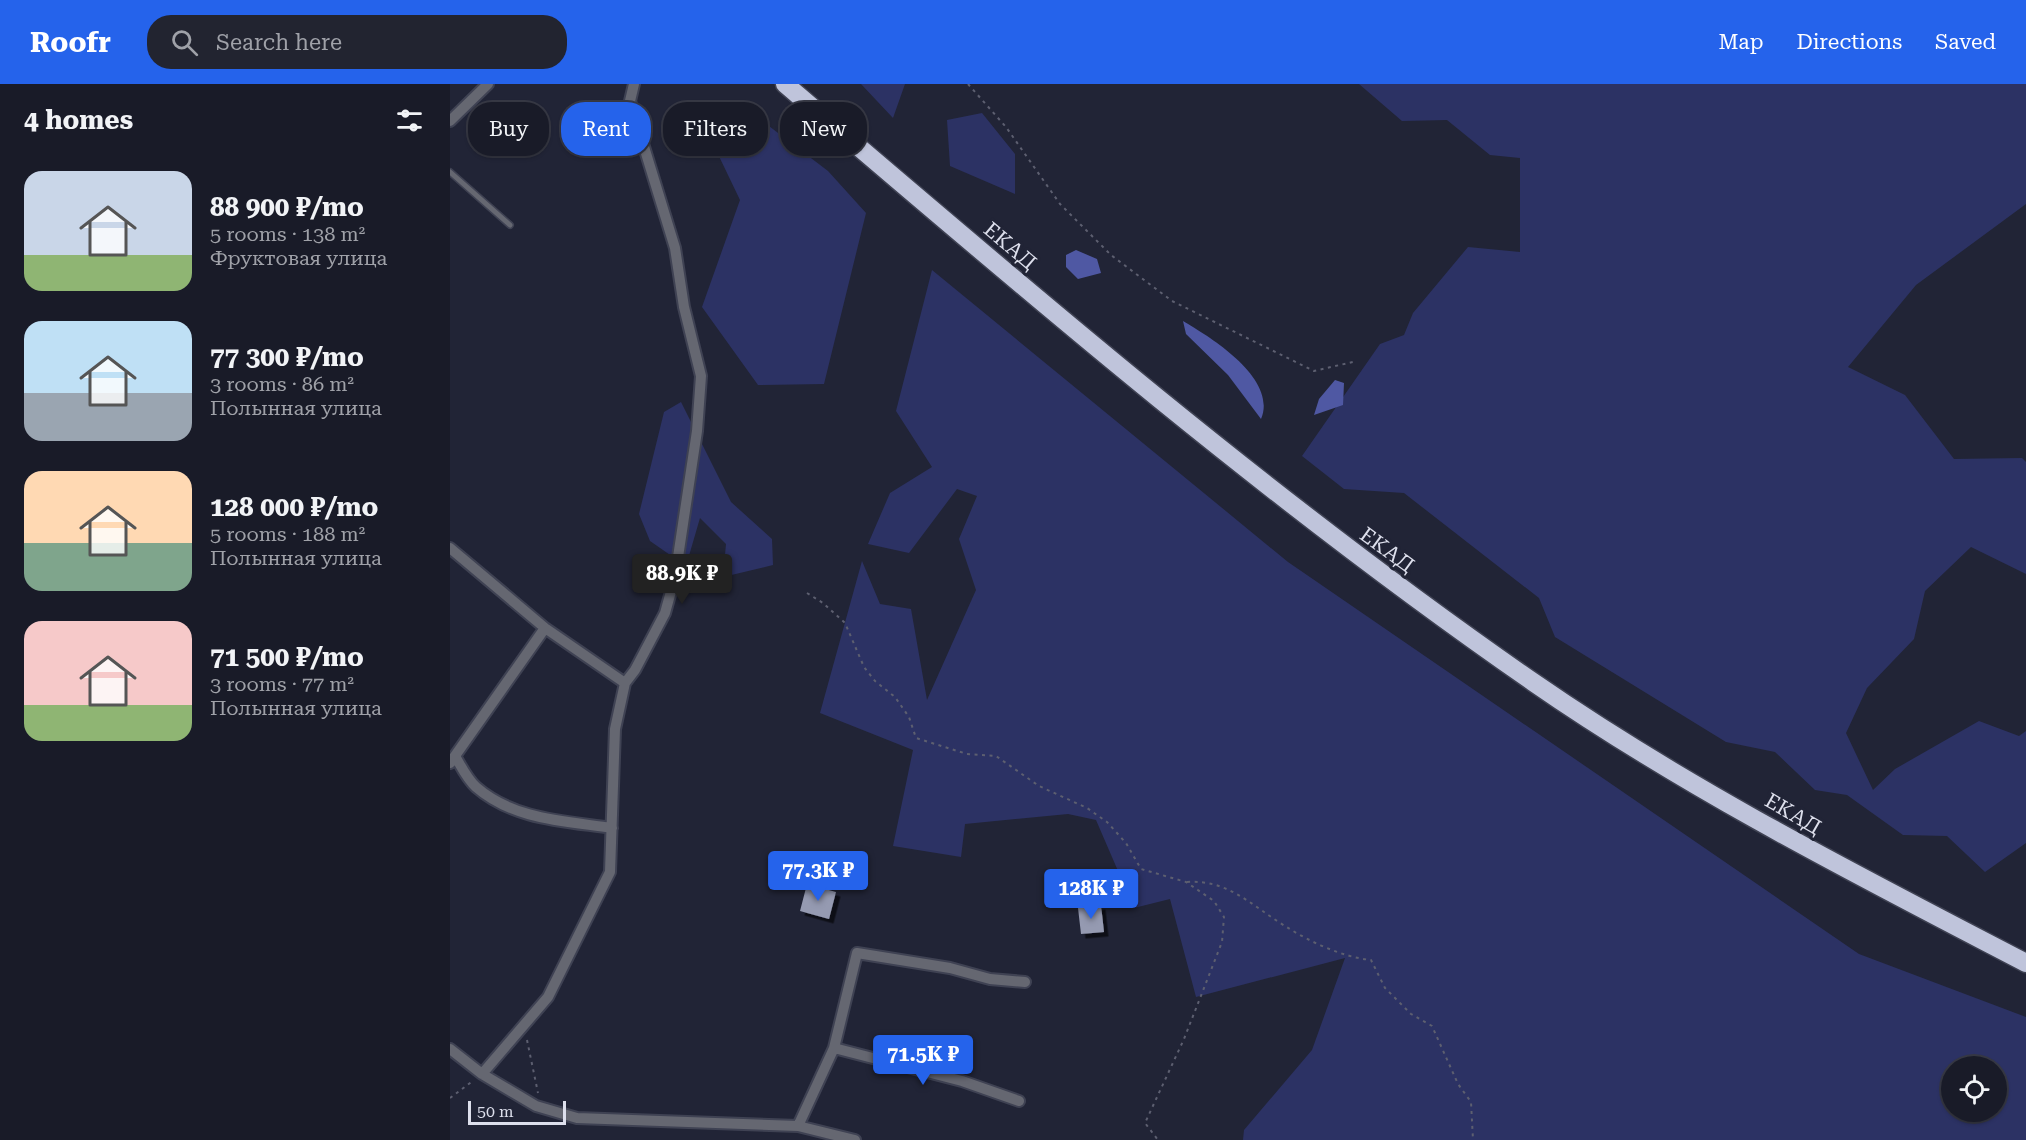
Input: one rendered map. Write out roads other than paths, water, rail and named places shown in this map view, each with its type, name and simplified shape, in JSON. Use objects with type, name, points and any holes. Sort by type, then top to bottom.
[{"type":"highway","name":"ЕКАД","points":[[785,84],[1177,416],[1352,552],[1527,677],[1668,768],[1824,858],[2026,963]]},
{"type":"street","points":[[450,121],[488,84]]},
{"type":"street","points":[[482,1074],[548,998],[610,872],[615,729],[625,682],[635,670],[665,613],[675,577],[698,431],[701,376],[684,306],[675,248],[630,101],[634,84]]},
{"type":"street","points":[[450,548],[545,628],[625,682]]},
{"type":"street","points":[[545,628],[452,760],[474,785],[495,801],[528,816],[612,828]]},
{"type":"street","points":[[798,1126],[834,1048],[857,952],[950,968],[990,979],[1025,982]]},
{"type":"street","points":[[834,1048],[962,1081],[1019,1101]]},
{"type":"street","points":[[450,1049],[482,1074],[541,1107],[577,1118],[798,1126],[855,1140]]},
{"type":"lane","points":[[450,172],[510,225]]}]
